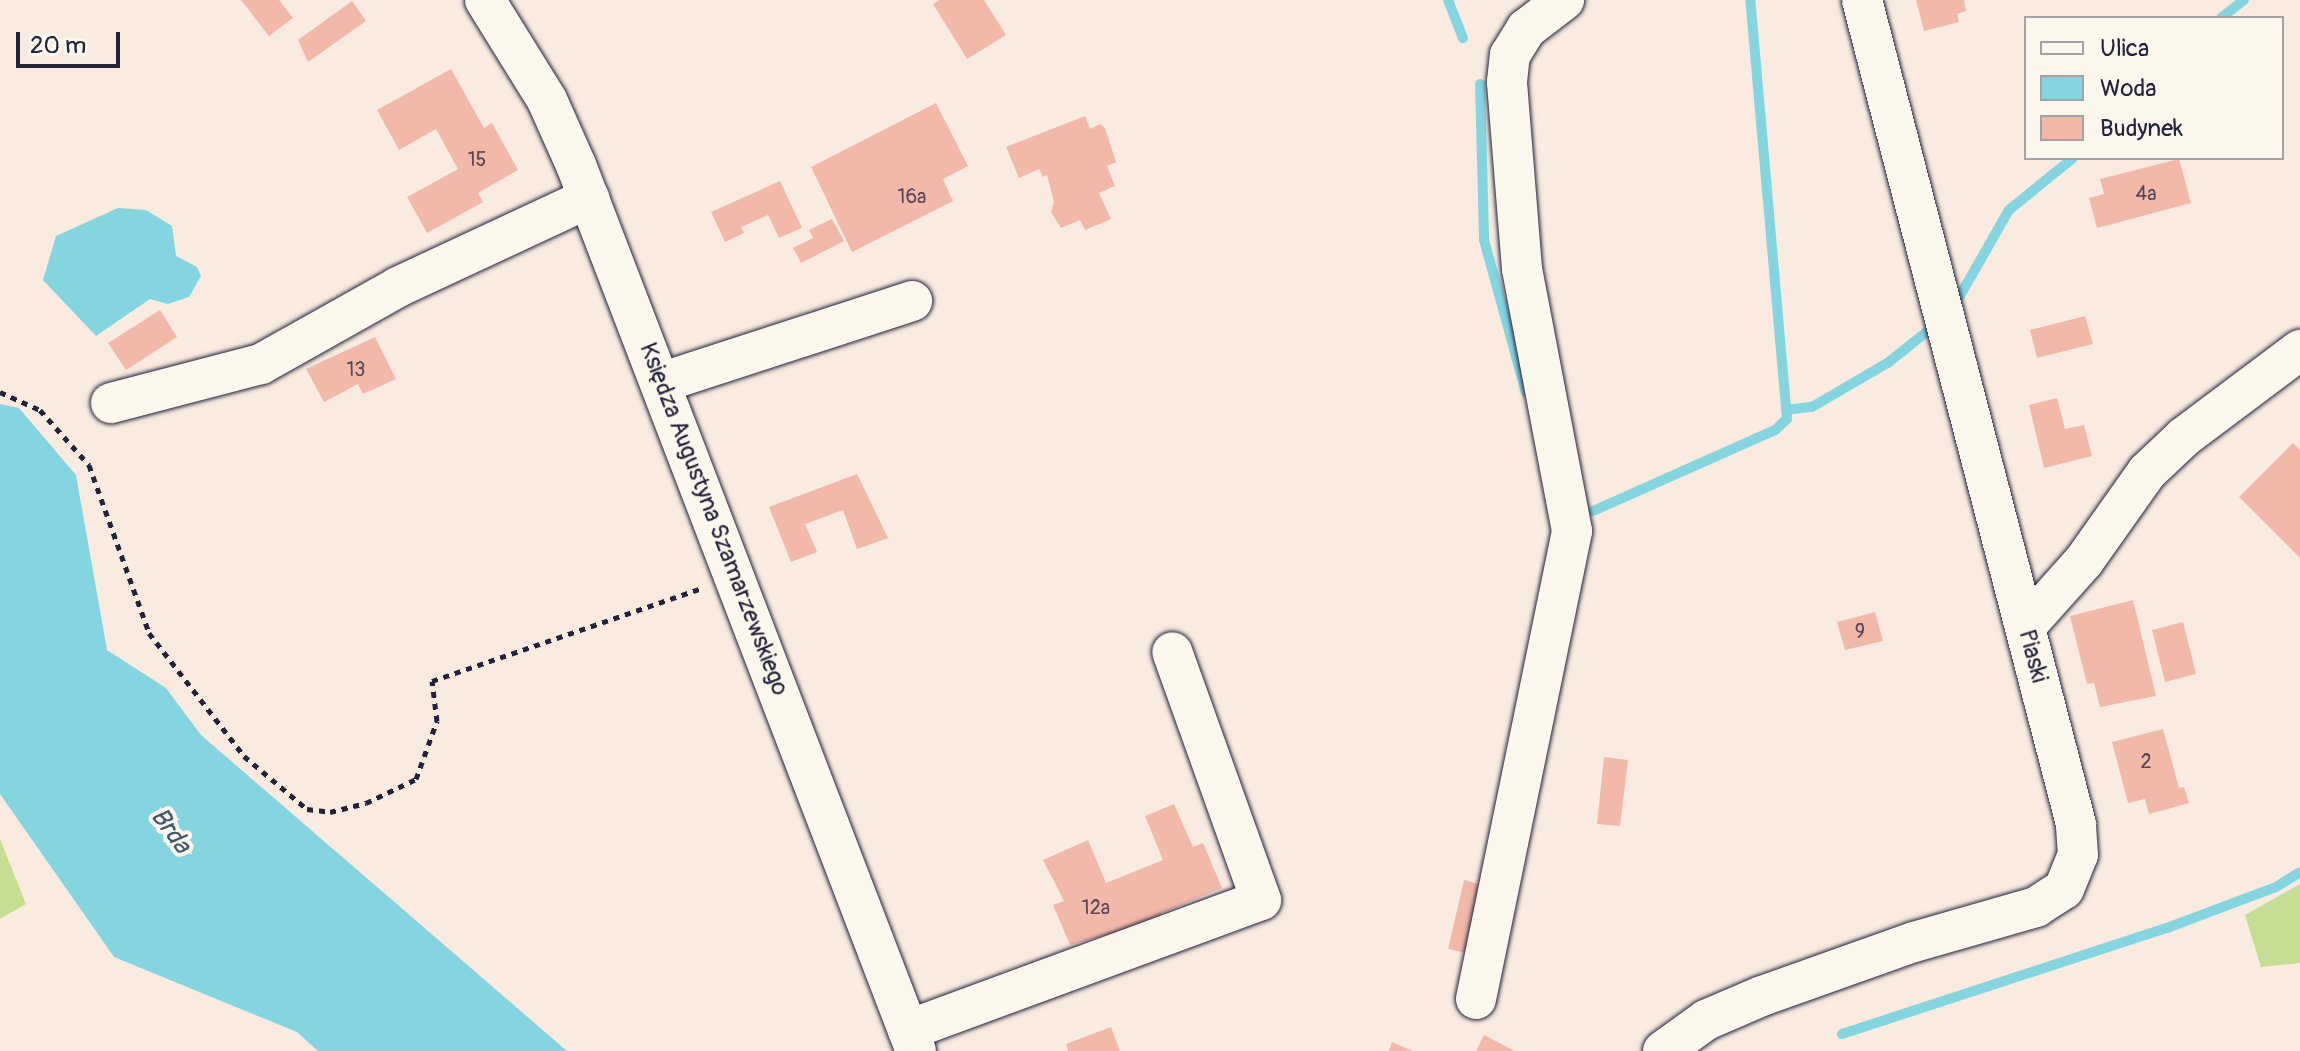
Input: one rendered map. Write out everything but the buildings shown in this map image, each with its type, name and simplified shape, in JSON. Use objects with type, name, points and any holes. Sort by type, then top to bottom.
[{"type":"street","name":"Księdza Augustyna Szamarzewskiego","points":[[485,0],[547,100],[589,198],[663,382],[912,1040]]},
{"type":"street","points":[[1476,999],[1572,531],[1522,269],[1507,82],[1510,55],[1526,29],[1564,0]]},
{"type":"street","name":"Piaski","points":[[1663,1051],[1731,1008],[1914,942],[2015,916],[2064,889],[2075,867],[2078,834],[1862,0]]},
{"type":"street","points":[[111,403],[261,364],[398,287],[589,198]]},
{"type":"street","points":[[663,382],[912,301]]},
{"type":"street","points":[[2025,627],[2084,561],[2147,472],[2184,437],[2300,350]]},
{"type":"street","points":[[912,1040],[1261,900],[1172,652]]},
{"type":"path","points":[[0,392],[40,410],[89,465],[149,633],[244,756],[307,809],[330,812],[366,803],[416,779],[437,721],[432,681],[737,576]]},
{"type":"green space","points":[[0,839],[26,904],[0,919]]},
{"type":"green space","points":[[2300,884],[2300,963],[2261,967],[2245,915]]},
{"type":"water","points":[[118,208],[146,210],[172,226],[176,256],[197,267],[201,276],[189,297],[168,304],[150,299],[96,336],[43,280],[56,236]]},
{"type":"water","name":"Brda","points":[[0,404],[19,408],[76,475],[107,650],[166,688],[201,735],[567,1051],[318,1051],[297,1032],[114,957],[0,794]]},
{"type":"waterway","points":[[1448,0],[1463,38]]},
{"type":"waterway","points":[[1593,511],[1775,430],[1787,419],[1750,0]]},
{"type":"waterway","points":[[2224,16],[2244,0]]},
{"type":"waterway","points":[[1480,84],[1484,240],[1526,392]]},
{"type":"waterway","points":[[1957,301],[2009,210],[2071,160]]},
{"type":"waterway","points":[[1786,410],[1812,407],[1889,362],[1930,329]]},
{"type":"waterway","points":[[1842,1034],[2167,928],[2276,887],[2300,872]]}]
